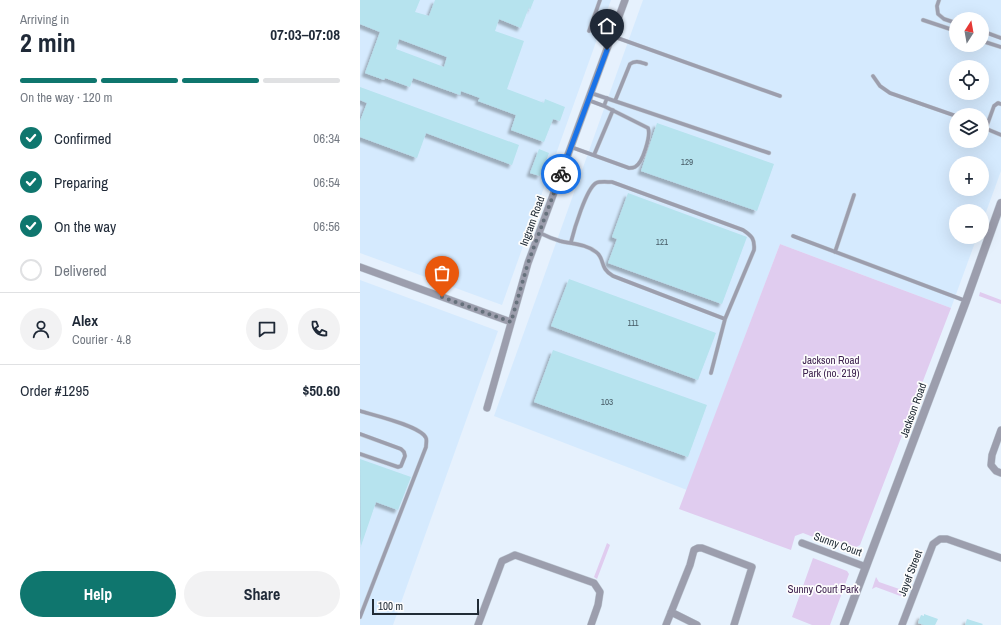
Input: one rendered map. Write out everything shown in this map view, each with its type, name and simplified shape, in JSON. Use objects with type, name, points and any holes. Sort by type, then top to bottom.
[{"type":"street","name":"Ingram Road","points":[[486,408],[526,269],[625,0]]},
{"type":"street","name":"Jackson Road","points":[[844,625],[966,301],[1001,203]]},
{"type":"street","points":[[360,266],[511,322]]},
{"type":"street","points":[[1001,430],[992,455],[991,465],[996,471],[1001,473]]},
{"type":"street","name":"Jayef Street","points":[[902,625],[933,544],[940,539],[947,539],[1001,558]]},
{"type":"street","name":"Sunny Court","points":[[802,543],[866,566]]},
{"type":"street","points":[[666,625],[690,565],[694,550],[698,548],[702,548],[752,567],[734,625]]},
{"type":"street","points":[[478,625],[502,561],[514,555],[594,583],[600,592],[598,605],[591,625]]},
{"type":"street","points":[[671,612],[697,625]]},
{"type":"lane","points":[[589,31],[600,0]]},
{"type":"lane","points":[[940,0],[937,6],[938,14],[949,21]]},
{"type":"lane","points":[[923,20],[949,29]]},
{"type":"lane","points":[[989,34],[1001,38]]},
{"type":"lane","points":[[612,36],[780,96]]},
{"type":"lane","points":[[989,44],[1001,48]]},
{"type":"lane","points":[[615,101],[630,64],[636,61],[646,64]]},
{"type":"lane","points":[[873,76],[880,86],[890,93],[949,114]]},
{"type":"lane","points":[[591,93],[769,153]]},
{"type":"lane","points":[[604,106],[607,98]]},
{"type":"lane","points":[[572,146],[629,168],[635,167],[640,163],[649,138],[650,132],[648,128],[613,110],[588,100]]},
{"type":"lane","points":[[989,116],[994,106],[998,103],[1001,104]]},
{"type":"lane","points":[[594,155],[613,110]]},
{"type":"lane","points":[[989,129],[1001,135]]},
{"type":"lane","points":[[571,242],[589,190],[596,183],[602,182],[612,182],[743,230],[751,235],[755,242],[754,250],[725,319],[712,373]]},
{"type":"lane","points":[[835,252],[854,195]]},
{"type":"lane","points":[[540,233],[560,241],[571,242],[595,251],[600,255],[604,269],[613,276],[725,319]]},
{"type":"lane","points":[[793,236],[966,301]]},
{"type":"lane","points":[[360,411],[412,427],[421,432],[426,438],[426,447],[360,617]]},
{"type":"lane","points":[[360,434],[401,449],[405,456],[401,466],[398,467],[360,454]]},
{"type":"shaded area","points":[[360,0],[611,0],[502,305],[360,253]]},
{"type":"shaded area","points":[[643,0],[1001,0],[1001,171],[989,204],[949,204],[949,244],[974,244],[951,308],[780,244],[687,490],[494,416]]},
{"type":"shaded area","points":[[360,280],[498,331],[393,625],[360,625]]},
{"type":"green space","name":"Jackson Road Park (no. 219)","points":[[780,244],[951,308],[860,545],[851,550],[841,548],[803,533],[795,536],[791,550],[679,509]]},
{"type":"green space","points":[[980,292],[1001,300],[1001,304],[979,296]]},
{"type":"green space","points":[[607,543],[610,545],[597,579],[594,577]]},
{"type":"green space","name":"Sunny Court Park","points":[[813,558],[847,571],[849,574],[830,625],[812,625],[792,617]]},
{"type":"green space","points":[[876,577],[879,582],[905,591],[903,597],[876,587],[872,589]]},
{"type":"building","points":[[360,0],[420,0],[415,12],[429,16],[435,0],[534,0],[530,10],[529,7],[521,28],[499,19],[495,31],[524,41],[507,89],[544,103],[545,99],[565,107],[560,121],[553,119],[544,142],[511,130],[516,115],[478,101],[480,98],[461,91],[460,95],[413,78],[410,87],[365,73],[380,32],[360,24]],"holes":[[[399,39],[447,57],[444,67],[396,49]]]},
{"type":"building","points":[[360,87],[519,145],[512,165],[426,133],[417,158],[360,137],[360,121],[367,103],[360,100]]},
{"type":"building","points":[[657,123],[774,164],[757,211],[641,171]]},
{"type":"building","points":[[539,149],[549,153],[540,176],[530,173]]},
{"type":"building","points":[[628,193],[747,237],[722,304],[608,263],[617,239],[612,237]]},
{"type":"building","points":[[569,279],[716,333],[698,380],[551,326]]},
{"type":"building","points":[[553,350],[707,405],[688,457],[534,402]]},
{"type":"building","points":[[360,459],[411,477],[398,510],[376,502],[361,546]]},
{"type":"building","points":[[924,614],[938,619],[935,625],[924,625],[918,623],[921,615],[924,616]]},
{"type":"building","points":[[967,619],[983,624],[965,625]]},
{"type":"way so far","points":[[442,297],[511,322],[528,263],[561,174]]},
{"type":"route","points":[[561,174],[607,50]]}]
